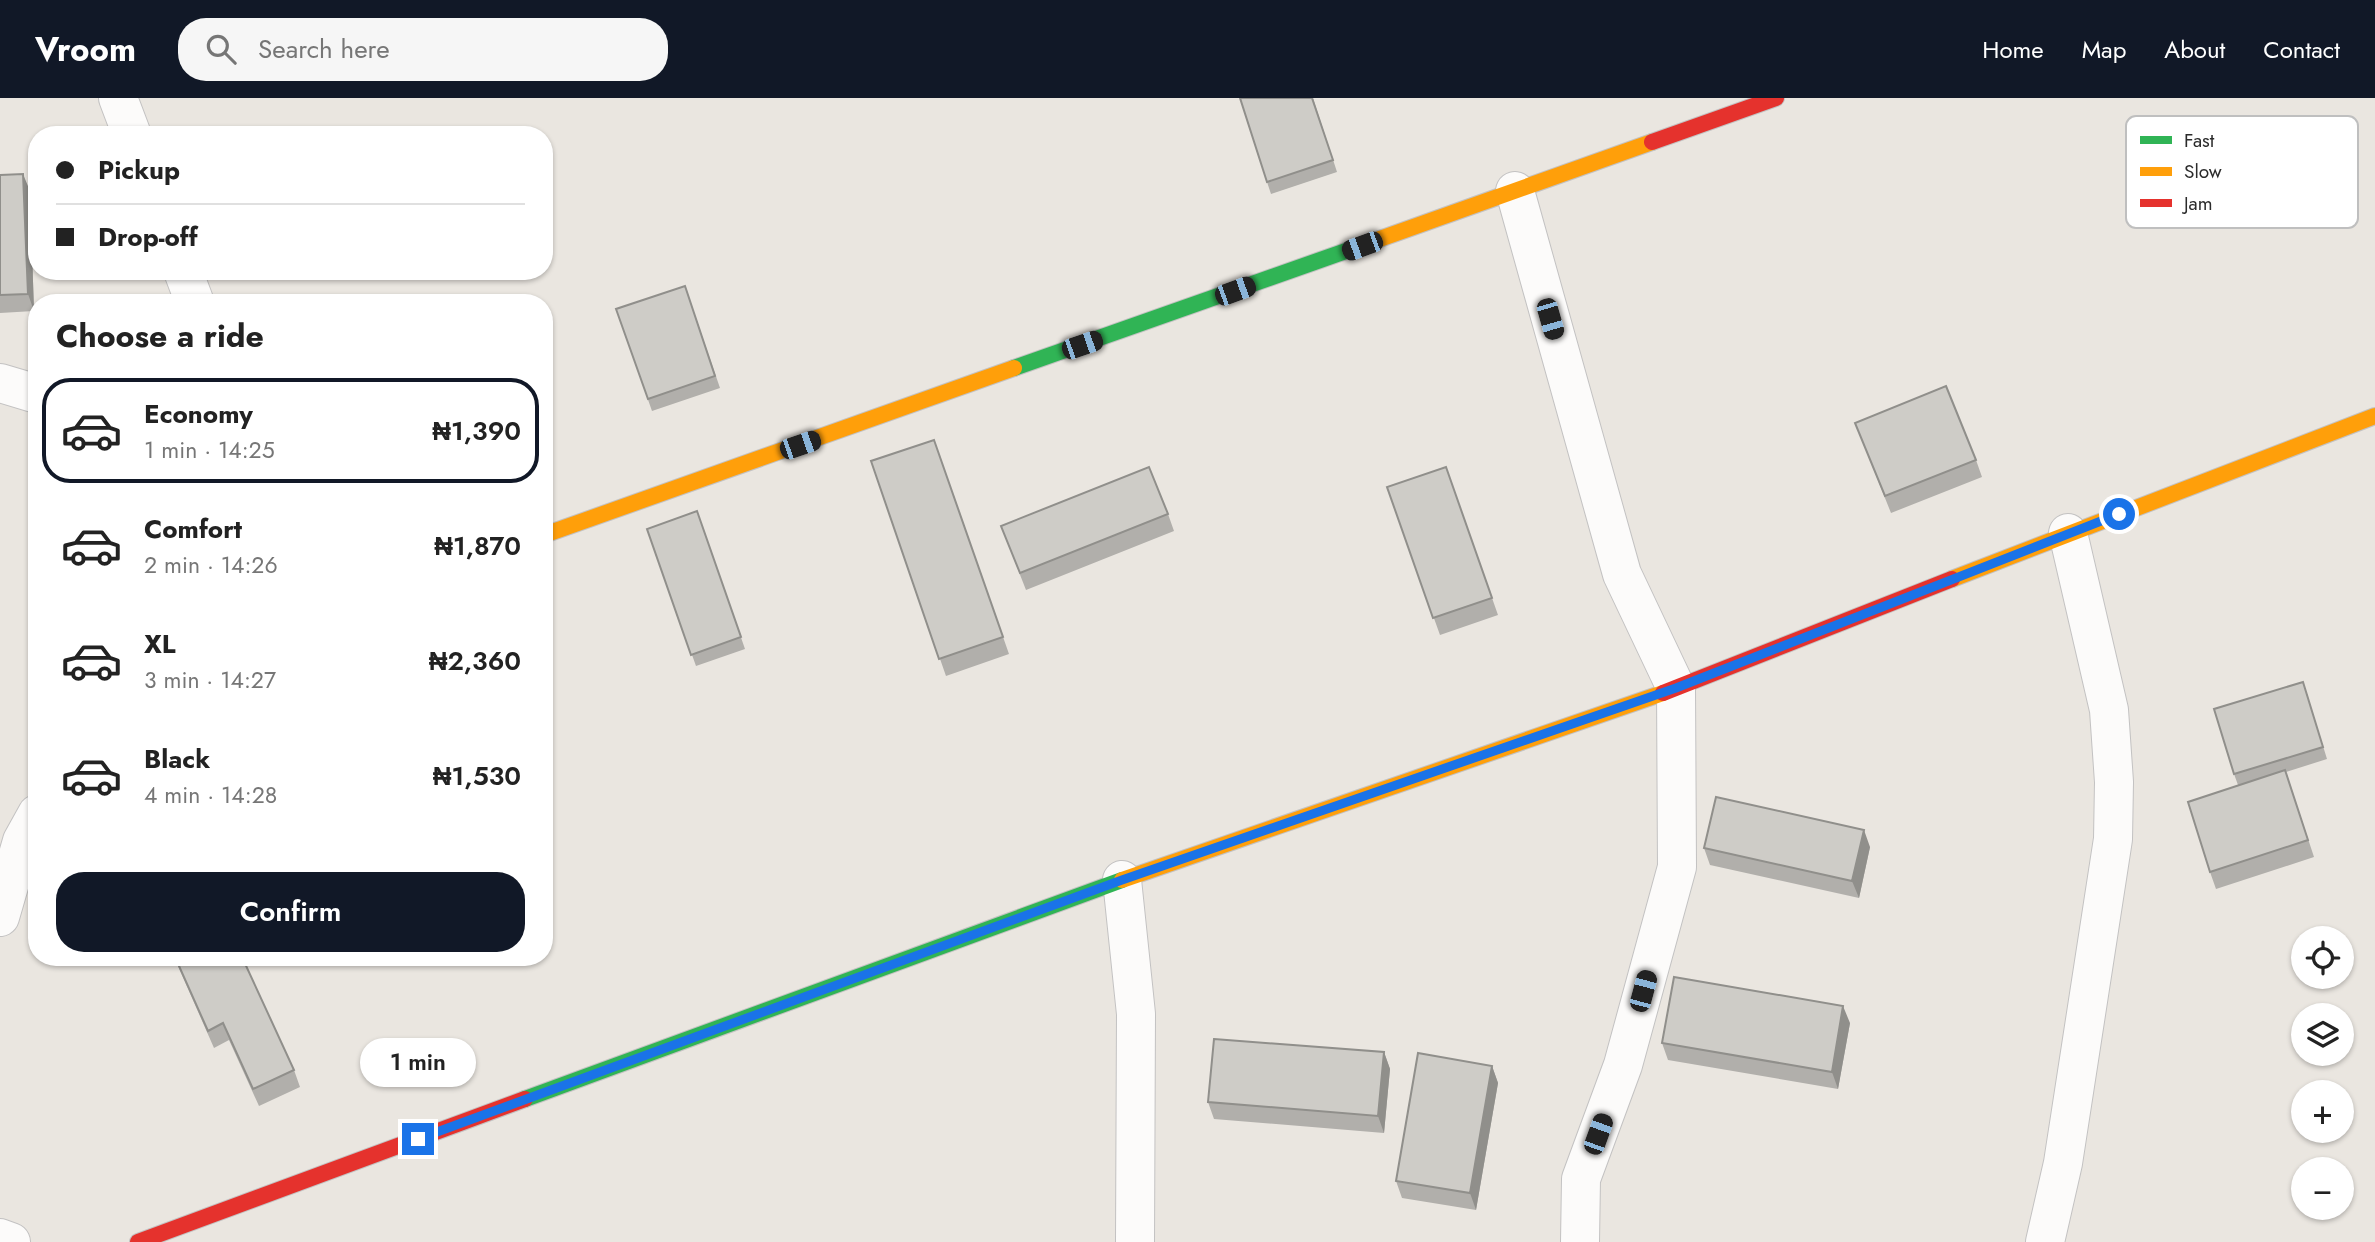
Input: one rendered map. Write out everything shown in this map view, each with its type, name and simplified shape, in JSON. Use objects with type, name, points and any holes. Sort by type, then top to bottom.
[{"type":"street","points":[[118,98],[129,126]]},
{"type":"street","points":[[553,532],[1776,98]]},
{"type":"street","points":[[1514,191],[1622,575],[1676,688],[1677,867],[1623,1065],[1581,1179],[1580,1242]]},
{"type":"street","points":[[0,383],[28,391]]},
{"type":"street","points":[[138,1242],[1122,880],[1676,688],[2375,416]]},
{"type":"street","points":[[2045,1242],[2063,1163],[2113,839],[2114,782],[2109,710],[2067,534]]},
{"type":"street","points":[[0,918],[22,841],[28,830]]},
{"type":"street","points":[[1122,880],[1136,1014],[1135,1242]]},
{"type":"street","points":[[0,1238],[11,1242]]},
{"type":"building","points":[[1240,98],[1312,98],[1333,160],[1267,182]]},
{"type":"building","points":[[23,174],[28,294],[0,295],[0,175]]},
{"type":"building","points":[[685,286],[715,376],[648,399],[616,309]]},
{"type":"building","points":[[1946,386],[1976,460],[1885,496],[1855,423]]},
{"type":"building","points":[[934,440],[1003,637],[939,659],[871,461]]},
{"type":"building","points":[[1149,467],[1168,514],[1020,573],[1001,526]]},
{"type":"building","points":[[1446,467],[1492,598],[1433,618],[1387,487]]},
{"type":"building","points":[[697,511],[741,637],[691,655],[647,529]]},
{"type":"building","points":[[2303,682],[2323,747],[2234,774],[2214,709]]},
{"type":"building","points":[[2285,770],[2308,840],[2210,872],[2188,802]]},
{"type":"building","points":[[1716,797],[1864,830],[1852,881],[1704,848]]},
{"type":"building","points":[[179,966],[246,966],[294,1070],[253,1089],[223,1023],[208,1031]]},
{"type":"building","points":[[1674,977],[1843,1006],[1832,1072],[1662,1043]]},
{"type":"building","points":[[1214,1039],[1384,1052],[1378,1116],[1208,1102]]},
{"type":"building","points":[[1418,1053],[1492,1066],[1470,1193],[1396,1181]]},
{"type":"traffic: fast","points":[[1014,368],[1360,246]]},
{"type":"traffic: fast","points":[[525,1099],[1122,880]]},
{"type":"traffic: slow","points":[[1360,246],[1652,142]]},
{"type":"traffic: slow","points":[[553,532],[1014,368]]},
{"type":"traffic: slow","points":[[1952,579],[2375,416]]},
{"type":"traffic: slow","points":[[1122,880],[1663,693]]},
{"type":"traffic: jam","points":[[1652,142],[1776,98]]},
{"type":"traffic: jam","points":[[1663,693],[1952,579]]},
{"type":"traffic: jam","points":[[138,1242],[525,1099]]},
{"type":"route","points":[[418,1139],[1122,880],[1676,688],[2119,514]]}]
